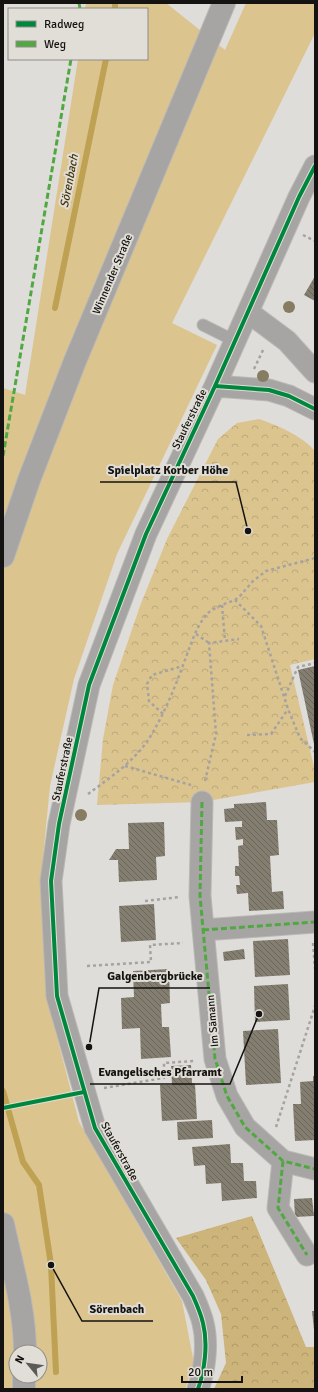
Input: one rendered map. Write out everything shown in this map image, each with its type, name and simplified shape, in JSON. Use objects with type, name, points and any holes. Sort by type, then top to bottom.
[{"type":"street","name":"Winnender Straße","points":[[3,556],[29,480],[217,5]]},
{"type":"street","name":"Stauferstraße","points":[[198,1389],[206,1354],[203,1324],[193,1296],[95,1128],[75,1062],[57,996],[51,881],[59,824],[90,685],[146,534],[215,386],[299,197],[315,166]]},
{"type":"street","points":[[248,312],[287,341],[315,372]]},
{"type":"street","points":[[215,386],[269,390],[289,396],[315,409]]},
{"type":"street","name":"Im Sämann","points":[[197,794],[200,896],[196,937],[215,1059],[227,1096],[245,1127],[276,1155],[315,1169]]},
{"type":"street","points":[[196,937],[313,922]]},
{"type":"street","points":[[276,1155],[278,1208],[307,1255]]},
{"type":"street","points":[[3,1224],[20,1305],[25,1337],[25,1344]]},
{"type":"lane","points":[[203,325],[235,340]]},
{"type":"path","points":[[302,234],[315,241]]},
{"type":"path","points":[[88,794],[124,766],[140,751],[163,714],[196,634],[209,613],[222,605],[235,600],[253,581],[266,571],[315,558]]},
{"type":"path","points":[[235,600],[261,626],[288,709],[300,738],[315,752]]},
{"type":"path","points":[[222,605],[225,641]]},
{"type":"path","points":[[196,634],[209,643],[239,639]]},
{"type":"path","points":[[209,643],[216,734],[210,761]]},
{"type":"path","points":[[285,696],[298,667],[315,663]]},
{"type":"path","points":[[163,714],[149,701],[147,684],[152,675],[183,666]]},
{"type":"path","points":[[247,735],[271,734],[288,709]]},
{"type":"path","points":[[124,766],[197,794]]},
{"type":"path","points":[[145,901],[200,896]]},
{"type":"path","points":[[313,922],[315,969]]},
{"type":"path","points":[[87,966],[151,962],[150,945],[196,937]]},
{"type":"path","points":[[276,1155],[315,1006]]},
{"type":"path","points":[[109,1086],[164,1078],[164,1063],[215,1059]]},
{"type":"path","points":[[3,1108],[58,1098]]},
{"type":"green space","points":[[86,3],[166,3],[225,50],[246,3],[315,3],[315,33],[172,323],[217,345],[117,554],[74,679],[50,786],[41,877],[47,999],[79,1122],[182,1301],[194,1363],[185,1389],[3,1389],[3,388],[25,395],[78,60],[148,60],[148,8],[85,8]]},
{"type":"green space","points":[[259,419],[282,428],[303,440],[315,451],[315,659],[290,665],[315,771],[315,782],[202,802],[97,805],[103,739],[113,685],[140,606],[167,539],[218,439],[237,423]]},
{"type":"green space","points":[[252,1216],[306,1347],[315,1347],[315,1389],[214,1389],[226,1363],[221,1314],[206,1280],[176,1238]]},
{"type":"building","points":[[315,276],[315,301],[304,295]]},
{"type":"building","points":[[315,666],[315,744],[314,744],[298,670]]},
{"type":"building","points":[[266,802],[267,820],[277,820],[279,855],[270,856],[272,892],[283,891],[284,909],[249,911],[248,893],[237,894],[236,885],[240,885],[239,876],[235,876],[235,866],[239,866],[238,846],[243,845],[243,839],[236,840],[235,827],[242,827],[242,821],[225,822],[224,809],[234,808],[234,804]]},
{"type":"building","points":[[164,822],[165,856],[156,857],[157,880],[119,882],[118,860],[109,860],[116,849],[129,849],[128,823]]},
{"type":"building","points":[[154,904],[156,940],[121,942],[119,906]]},
{"type":"building","points":[[288,939],[290,975],[255,977],[253,941]]},
{"type":"building","points":[[244,949],[245,959],[224,961],[223,952]]},
{"type":"building","points":[[169,969],[170,1003],[161,1004],[162,1027],[169,1027],[171,1057],[141,1059],[140,1028],[122,1029],[121,998],[134,997],[133,971]]},
{"type":"building","points":[[288,984],[290,1020],[255,1022],[254,986]]},
{"type":"building","points":[[278,1029],[281,1083],[246,1085],[243,1031]]},
{"type":"building","points":[[191,1065],[192,1083],[195,1084],[197,1119],[162,1121],[160,1085],[172,1085],[171,1066]]},
{"type":"building","points":[[313,1076],[315,1076],[315,1140],[295,1141],[293,1104],[301,1104],[300,1082],[313,1081]]},
{"type":"building","points":[[212,1120],[213,1138],[178,1140],[177,1122]]},
{"type":"building","points":[[230,1144],[231,1163],[243,1163],[244,1181],[256,1181],[257,1198],[222,1201],[221,1183],[206,1184],[205,1165],[194,1166],[192,1147]]},
{"type":"building","points":[[312,1198],[314,1216],[295,1217],[294,1199]]},
{"type":"building","points":[[312,1311],[315,1311],[314,1330]]},
{"type":"waterway","name":"Sörenbach","points":[[115,3],[115,8]]},
{"type":"waterway","name":"Sörenbach","points":[[55,308],[106,60]]},
{"type":"waterway","name":"Sörenbach","points":[[3,1091],[23,1162],[39,1185],[51,1265],[56,1372]]},
{"type":"marked path","points":[[79,3],[80,8]]},
{"type":"marked path","points":[[3,456],[71,60]]},
{"type":"marked path","points":[[202,802],[200,896],[215,1059],[227,1096],[245,1127],[283,1161],[315,1169]]},
{"type":"marked path","points":[[203,930],[315,922]]},
{"type":"marked path","points":[[283,1161],[278,1208],[307,1255]]},
{"type":"cycle path","points":[[198,1389],[204,1365],[205,1348],[205,1331],[199,1310],[193,1296],[95,1128],[57,996],[51,881],[59,824],[89,685],[146,534],[215,386],[299,197],[315,166]]},
{"type":"cycle path","points":[[215,386],[269,390],[289,396],[315,409]]},
{"type":"cycle path","points":[[3,1108],[84,1092]]},
{"type":"place","name":"Spielplatz Korber Höhe","points":[[248,531]]},
{"type":"place","name":"Evangelisches Pfarramt","points":[[259,1014]]},
{"type":"place","name":"Galgenbergbrücke","points":[[89,1047]]},
{"type":"place","name":"Sörenbach","points":[[51,1265]]}]
